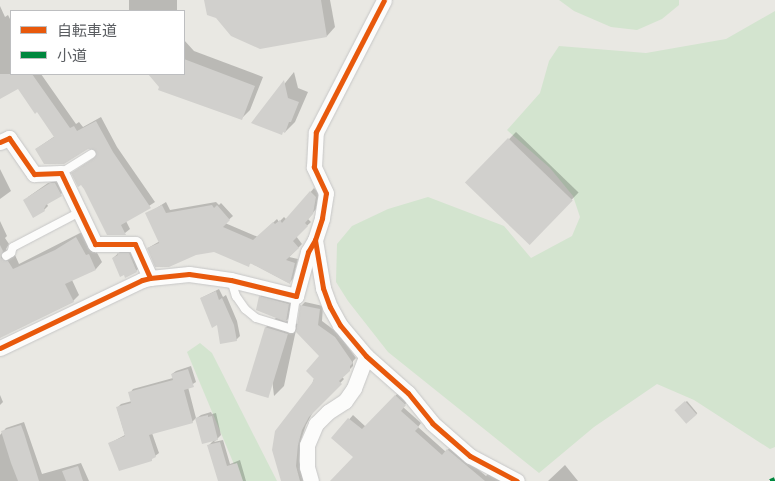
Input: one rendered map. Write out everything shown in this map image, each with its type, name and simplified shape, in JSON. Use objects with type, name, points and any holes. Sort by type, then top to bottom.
[{"type":"street","points":[[0,348],[142,280],[150,278],[189,274],[231,280],[296,296],[308,252],[315,240],[326,193],[314,167],[316,132],[384,0]]},
{"type":"street","points":[[0,142],[9,138],[34,174],[61,174],[95,244],[134,244],[150,278]]},
{"type":"street","points":[[315,240],[323,288],[330,307],[340,325],[366,356],[408,393],[432,423],[470,456],[515,480]]},
{"type":"street","points":[[311,481],[307,467],[308,444],[316,424],[328,412],[346,401],[354,388],[366,356]]},
{"type":"lane","points":[[61,174],[91,154]]},
{"type":"lane","points":[[6,256],[11,253],[13,247],[80,212]]},
{"type":"lane","points":[[231,280],[236,296],[244,309],[256,318],[291,328],[296,296]]},
{"type":"green space","points":[[559,0],[679,0],[679,5],[662,19],[637,30],[611,27],[574,11]]},
{"type":"green space","points":[[775,11],[775,447],[770,449],[694,400],[657,384],[594,427],[539,473],[388,352],[348,301],[336,282],[337,244],[352,226],[388,209],[428,197],[504,226],[531,258],[572,236],[580,217],[573,196],[550,168],[507,130],[540,93],[549,61],[559,46],[646,53],[726,39]]},
{"type":"green space","points":[[200,343],[212,353],[277,481],[241,481],[187,352]]},
{"type":"building","points":[[204,0],[321,0],[327,37],[260,49],[231,36],[216,18],[207,15]]},
{"type":"building","points":[[185,59],[255,86],[242,120],[158,90],[159,87],[149,75],[185,75]]},
{"type":"building","points":[[0,74],[33,75],[70,128],[74,126],[77,131],[96,121],[113,152],[151,208],[121,225],[126,235],[107,235],[84,189],[81,185],[78,187],[71,173],[94,158],[95,151],[88,149],[64,164],[44,164],[35,149],[54,137],[18,89],[0,99]]},
{"type":"building","points":[[284,80],[288,98],[299,102],[291,122],[289,122],[285,133],[283,132],[282,135],[251,123]]},
{"type":"building","points":[[508,138],[573,201],[530,245],[465,183]]},
{"type":"building","points":[[50,183],[55,183],[62,196],[46,205],[45,211],[33,218],[23,200]]},
{"type":"building","points":[[310,191],[316,197],[313,214],[305,223],[308,226],[293,241],[299,248],[286,260],[295,263],[290,284],[250,263],[249,267],[214,252],[196,255],[169,267],[155,267],[147,248],[159,243],[145,213],[162,205],[166,213],[212,205],[214,208],[217,205],[230,220],[223,227],[253,240],[273,222],[275,224],[280,220],[282,223]]},
{"type":"building","points":[[76,237],[86,255],[89,254],[96,270],[65,284],[74,302],[0,338],[0,245],[3,251],[1,258],[8,261],[13,269],[55,250]]},
{"type":"building","points":[[117,253],[129,253],[137,272],[125,278],[124,275],[120,277],[112,258],[118,255]]},
{"type":"building","points":[[216,291],[219,300],[222,298],[234,325],[237,341],[220,344],[217,325],[212,328],[200,298]]},
{"type":"building","points":[[259,296],[289,304],[286,322],[256,310]]},
{"type":"building","points":[[300,305],[320,309],[318,325],[335,337],[353,363],[350,366],[350,371],[339,381],[342,384],[309,417],[302,430],[296,466],[300,481],[281,481],[272,450],[275,431],[312,383],[314,379],[306,371],[319,356],[296,332]]},
{"type":"building","points":[[265,327],[288,334],[268,398],[245,391]]},
{"type":"building","points":[[188,369],[194,387],[184,390],[193,423],[149,435],[156,457],[152,461],[119,471],[108,443],[125,436],[116,407],[131,403],[128,392],[173,380],[171,374]]},
{"type":"building","points":[[395,395],[406,405],[401,411],[419,427],[415,431],[442,455],[447,449],[485,481],[330,481],[353,457],[331,438],[348,418],[362,429]]},
{"type":"building","points":[[685,401],[697,415],[686,424],[674,410]]},
{"type":"building","points":[[208,415],[208,417],[212,416],[218,440],[202,444],[195,418]]},
{"type":"building","points":[[21,425],[39,481],[18,481],[11,463],[1,431]]},
{"type":"building","points":[[220,442],[227,466],[237,463],[243,481],[218,481],[207,445]]},
{"type":"building","points":[[78,466],[83,481],[66,481],[62,471]]},
{"type":"marked path","points":[[770,481],[775,479]]},
{"type":"cycle path","points":[[0,348],[142,280],[150,278],[189,274],[231,280],[296,296],[308,252],[315,240],[322,218],[326,193],[314,167],[316,132],[384,0]]},
{"type":"cycle path","points":[[0,142],[9,138],[34,174],[61,173],[95,244],[135,244],[150,278]]},
{"type":"cycle path","points":[[315,240],[323,288],[330,307],[340,325],[366,356],[408,393],[432,423],[470,456],[517,481]]}]
